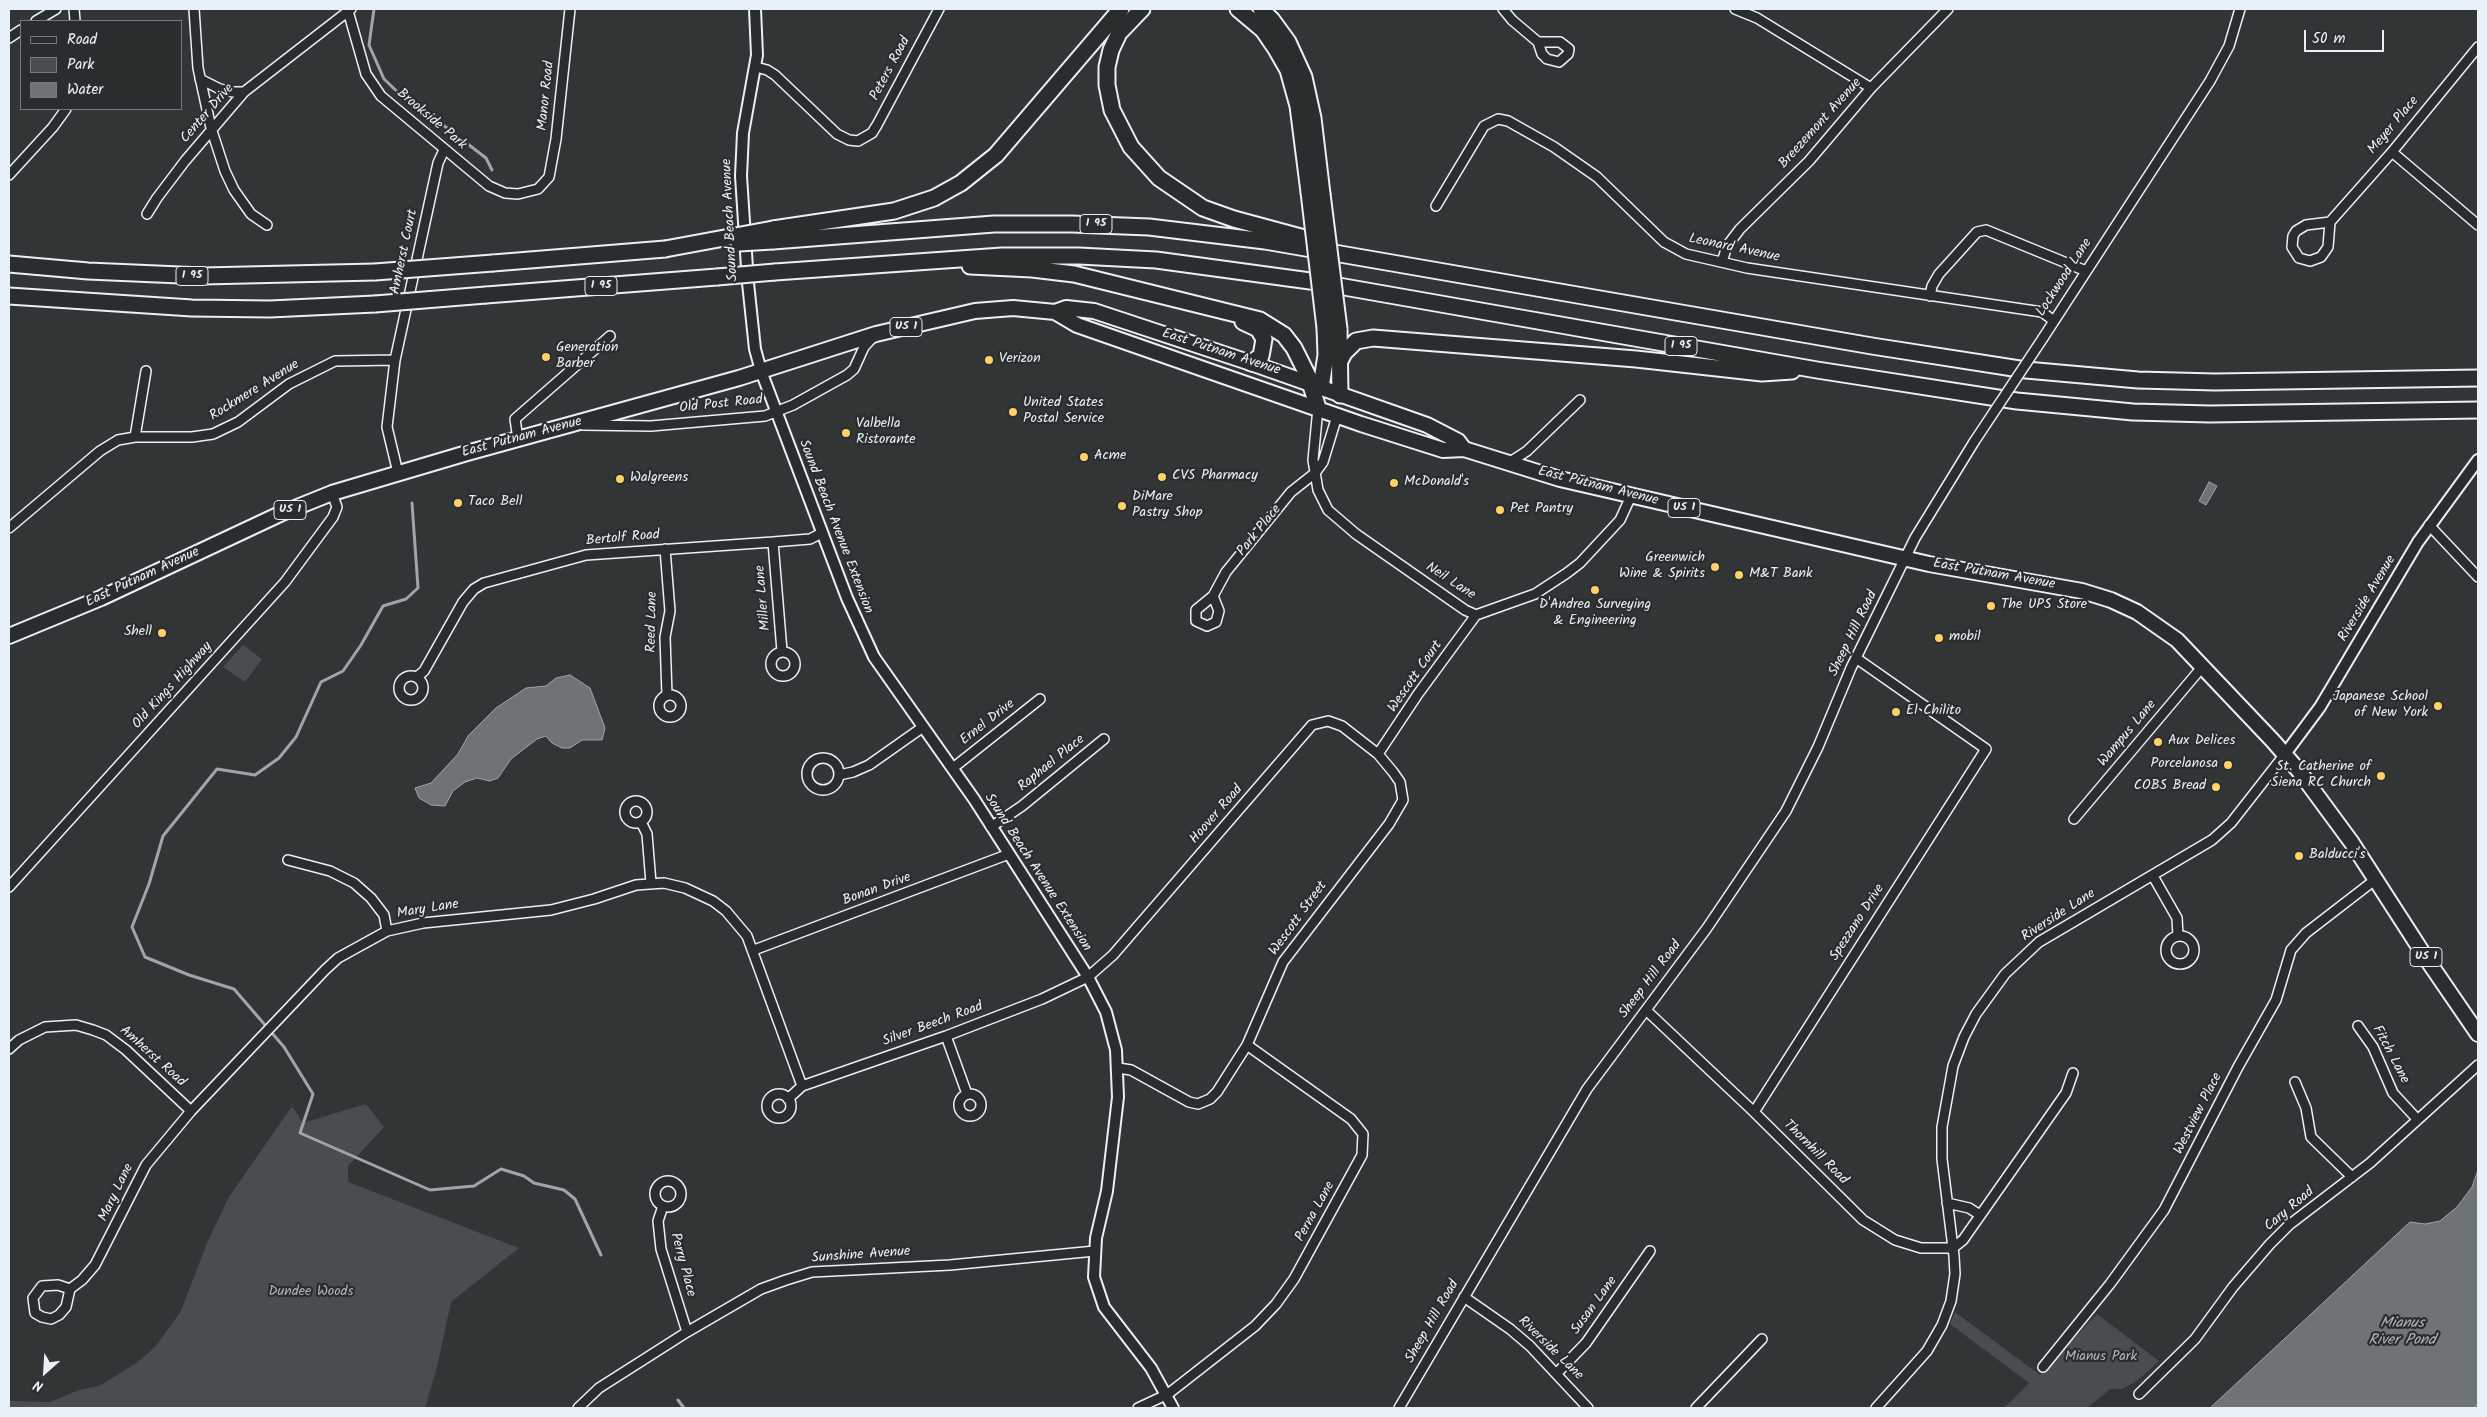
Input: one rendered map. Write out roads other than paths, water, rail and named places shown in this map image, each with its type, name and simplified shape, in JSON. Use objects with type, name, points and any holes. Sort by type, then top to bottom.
[{"type":"highway","points":[[773,235],[894,211],[934,198],[962,183],[996,155],[1121,9]]},
{"type":"highway","points":[[1142,9],[1125,24],[1115,41],[1108,59],[1107,85],[1112,110],[1118,125],[1131,146],[1153,172],[1187,199],[1223,216],[1416,267]]},
{"type":"highway","points":[[1238,9],[1263,30],[1288,70],[1316,193]]},
{"type":"highway","points":[[1261,9],[1272,20],[1288,42],[1304,77],[1313,118],[1316,193],[1332,329],[1340,361],[1340,395]]},
{"type":"highway","name":"I 95","points":[[9,264],[88,271],[203,276],[375,272],[666,249],[773,235],[994,224],[1111,225],[1226,235],[1948,359],[2062,374],[2225,382],[2478,378]]},
{"type":"highway","name":"I 95","points":[[9,296],[192,308],[270,309],[375,304],[964,258],[1040,255],[1118,257],[1195,264],[1347,287],[1817,370],[1997,399],[2133,412],[2249,414],[2478,410]]},
{"type":"highway","points":[[886,263],[1052,271],[1244,315],[1269,324],[1284,335],[1294,348],[1316,386]]},
{"type":"highway","points":[[1185,301],[1258,329],[1263,336],[1264,347],[1258,359],[1251,363]]},
{"type":"highway","points":[[1318,408],[1316,386],[1332,329]]},
{"type":"highway","points":[[1340,361],[1344,353],[1356,341],[1373,338],[1626,358],[1762,373],[1817,370]]},
{"type":"main road","name":"East Putnam Avenue","points":[[9,636],[84,606],[280,514],[332,493],[761,371],[876,334],[975,311],[1013,308],[1055,312],[1077,325],[1338,416],[1443,450],[1464,449],[1506,464],[1631,496],[1978,574],[2062,587],[2111,600],[2137,612],[2166,631],[2202,666],[2285,754],[2336,821],[2376,879],[2428,961],[2478,1034]]},
{"type":"main road","name":"East Putnam Avenue","points":[[1055,312],[1066,308],[1094,311],[1251,363],[1427,425],[1453,438],[1464,449]]},
{"type":"main road","name":"Park Place","points":[[1338,416],[1340,395]]},
{"type":"street","points":[[38,20],[56,9]]},
{"type":"street","points":[[194,9],[195,45],[200,79],[211,128],[225,171],[234,190],[256,219],[267,225]]},
{"type":"street","name":"Manor Road","points":[[545,184],[549,177],[555,148],[570,9]]},
{"type":"street","name":"Sound Beach Avenue","points":[[755,9],[758,37],[756,67],[744,128],[741,176],[748,284],[755,349],[761,371]]},
{"type":"street","name":"Peters Road","points":[[756,67],[767,70],[775,75],[837,134],[849,140],[864,140],[878,125],[938,9]]},
{"type":"street","points":[[1504,9],[1512,20],[1538,42]]},
{"type":"street","points":[[1735,9],[1757,18],[1871,88]]},
{"type":"street","points":[[1757,18],[1762,9]]},
{"type":"street","name":"Breezemont Avenue","points":[[1722,262],[1727,246],[1740,229],[1809,160],[1871,88],[1948,9]]},
{"type":"street","name":"Lockwood Lane","points":[[1906,558],[1928,514],[2210,81],[2229,46],[2240,9]]},
{"type":"street","name":"Brookside Park","points":[[350,10],[370,83],[381,96],[444,150],[495,190],[512,193],[529,192],[545,184]]},
{"type":"street","name":"Center Drive","points":[[147,214],[157,198],[211,128],[244,92],[350,10]]},
{"type":"street","points":[[9,38],[20,31]]},
{"type":"street","name":"Meyer Place","points":[[2330,222],[2392,152],[2478,47]]},
{"type":"street","points":[[200,79],[220,89],[244,92]]},
{"type":"street","points":[[9,175],[53,127],[65,110]]},
{"type":"street","name":"Leonard Avenue","points":[[1436,206],[1484,126],[1498,118],[1508,121],[1554,147],[1597,177],[1664,242],[1686,254],[1722,262],[1930,296],[2042,312],[2054,321]]},
{"type":"street","name":"Amherst Court","points":[[398,473],[387,427],[395,360],[438,163],[444,150]]},
{"type":"street","points":[[2392,152],[2478,225]]},
{"type":"street","points":[[2330,222],[2328,247],[2322,257],[2310,261],[2299,258],[2292,248],[2296,231],[2306,225],[2330,222]]},
{"type":"street","points":[[1930,296],[1932,286],[1939,274],[1977,232],[1986,230],[2086,271]]},
{"type":"street","name":"Old Post Road","points":[[568,425],[651,426],[749,418],[776,412],[847,375],[854,369],[864,348],[876,334]]},
{"type":"street","points":[[518,439],[514,419],[610,336]]},
{"type":"street","name":"Rockmere Avenue","points":[[9,528],[100,450],[118,440],[135,437],[192,437],[213,434],[238,422],[289,384],[335,361],[395,360]]},
{"type":"street","points":[[135,437],[146,371]]},
{"type":"street","name":"Sound Beach Avenue Extension","points":[[761,371],[856,621],[871,652],[891,684],[953,768],[1088,977],[1111,1026],[1118,1068],[1118,1097],[1112,1158],[1094,1251],[1094,1277],[1104,1307],[1151,1368],[1168,1394],[1173,1408]]},
{"type":"street","points":[[1506,464],[1527,451],[1580,400]]},
{"type":"street","points":[[1315,473],[1312,460],[1318,408]]},
{"type":"street","name":"Park Place","points":[[1213,596],[1226,572],[1285,499],[1315,473],[1323,462],[1338,416]]},
{"type":"street","name":"Riverside Avenue","points":[[2285,754],[2320,707],[2429,525],[2478,460]]},
{"type":"street","name":"Neil Lane","points":[[1315,473],[1324,504],[1340,522],[1439,592],[1476,615],[1535,594],[1568,574],[1620,520],[1631,496]]},
{"type":"street","name":"Old Kings Highway","points":[[9,887],[285,582],[333,517],[337,507],[332,493]]},
{"type":"street","points":[[2429,525],[2478,577]]},
{"type":"street","name":"Bertolf Road","points":[[418,677],[424,671],[463,602],[474,589],[484,583],[586,555],[810,539],[822,533]]},
{"type":"street","name":"Miller Lane","points":[[773,542],[782,651]]},
{"type":"street","name":"Reed Lane","points":[[665,549],[670,611],[666,637],[667,695]]},
{"type":"street","name":"Sheep Hill Road","points":[[1399,1408],[1579,1100],[1712,920],[1786,811],[1810,765],[1856,658],[1906,558]]},
{"type":"street","name":"Wescott Court","points":[[1378,754],[1418,694],[1476,615]]},
{"type":"street","name":"Spezzano Drive","points":[[1754,1112],[1986,749],[1856,658]]},
{"type":"street","name":"Wampus Lane","points":[[2074,819],[2202,666]]},
{"type":"street","name":"Ernel Drive","points":[[953,768],[1040,700]]},
{"type":"street","name":"Hoover Road","points":[[1088,977],[1119,949],[1312,725],[1324,721],[1337,723],[1378,754]]},
{"type":"street","points":[[839,775],[853,772],[869,765],[923,727]]},
{"type":"street","name":"Raphael Place","points":[[991,827],[1022,806],[1104,739]]},
{"type":"street","name":"Wescott Street","points":[[1118,1068],[1131,1070],[1189,1102],[1205,1103],[1217,1092],[1247,1045],[1283,962],[1399,810],[1404,800],[1400,782],[1378,754]]},
{"type":"street","name":"Riverside Lane","points":[[1876,1408],[1919,1362],[1942,1325],[1953,1292],[1955,1274],[1953,1248],[1942,1159],[1944,1107],[1956,1057],[1979,1010],[2005,974],[2039,942],[2194,853],[2222,832],[2285,754]]},
{"type":"street","points":[[641,822],[647,834],[651,883]]},
{"type":"street","name":"Bonan Drive","points":[[754,950],[1009,854]]},
{"type":"street","points":[[288,860],[330,871],[354,883],[371,898],[384,915],[387,931]]},
{"type":"street","points":[[2153,876],[2178,918],[2178,936]]},
{"type":"street","name":"Westview Place","points":[[2043,1367],[2110,1284],[2164,1210],[2238,1068],[2276,1000],[2291,950],[2306,933],[2376,879]]},
{"type":"street","name":"Mary Lane","points":[[70,1289],[58,1285],[42,1286],[33,1298],[35,1313],[42,1318],[51,1319],[59,1315],[66,1307],[70,1289],[82,1280],[95,1266],[146,1165],[191,1111],[305,989],[338,958],[387,931],[422,922],[552,910],[594,899],[636,884],[651,883],[685,888],[713,901],[726,911],[747,936],[754,950],[802,1086]]},
{"type":"street","name":"Silver Beech Road","points":[[788,1099],[802,1086],[946,1036],[1042,999],[1088,977]]},
{"type":"street","name":"Thornhill Road","points":[[1646,1010],[1754,1112],[1872,1228],[1909,1245],[1921,1248],[1953,1248]]},
{"type":"street","name":"Amherst Road","points":[[9,1049],[19,1040],[45,1027],[76,1024],[106,1035],[126,1050],[191,1111]]},
{"type":"street","name":"Fitch Lane","points":[[2358,1026],[2373,1047],[2394,1093],[2417,1119]]},
{"type":"street","points":[[946,1036],[967,1094]]},
{"type":"street","name":"Perna Lane","points":[[1138,1408],[1168,1394],[1255,1326],[1276,1304],[1294,1279],[1362,1155],[1364,1142],[1358,1126],[1329,1102],[1247,1045]]},
{"type":"street","name":"Cary Road","points":[[2139,1394],[2195,1340],[2233,1287],[2289,1225],[2352,1177],[2478,1066]]},
{"type":"street","points":[[1953,1248],[1963,1240],[2066,1093],[2073,1073]]},
{"type":"street","points":[[2295,1082],[2306,1108],[2311,1137],[2352,1177]]},
{"type":"street","points":[[1947,1203],[1968,1208],[1980,1216]]},
{"type":"street","name":"Perry Place","points":[[663,1206],[658,1221],[661,1249],[688,1332]]},
{"type":"street","name":"Sunshine Avenue","points":[[578,1408],[599,1388],[761,1289],[812,1272],[950,1265],[1094,1251]]},
{"type":"street","name":"Susan Lane","points":[[1557,1372],[1586,1343],[1650,1251]]},
{"type":"street","name":"Riverside Lane","points":[[1464,1297],[1510,1329],[1557,1372],[1588,1408]]},
{"type":"street","points":[[1696,1408],[1762,1339]]},
{"type":"water","points":[[2209,482],[2217,486],[2206,505],[2199,501]]},
{"type":"water","points":[[570,675],[590,688],[605,728],[602,740],[582,740],[570,748],[562,748],[552,743],[546,736],[537,739],[511,759],[498,778],[490,781],[477,778],[465,782],[453,791],[445,806],[431,805],[419,798],[415,788],[431,783],[458,754],[468,736],[496,708],[526,688],[546,686],[556,678]]},
{"type":"water","name":"Mianus River Pond","points":[[2478,1170],[2478,1403],[2475,1408],[2210,1408],[2410,1222],[2425,1224],[2440,1221],[2457,1207],[2472,1187]]},
{"type":"waterway","points":[[374,9],[369,45],[384,79],[407,101],[430,115],[486,158],[492,170]]},
{"type":"waterway","points":[[412,503],[418,588],[406,599],[383,606],[361,645],[343,671],[321,682],[296,737],[279,758],[255,775],[217,769],[163,836],[149,884],[132,927],[145,957],[189,975],[234,989],[284,1047],[313,1094],[300,1133],[430,1190],[474,1186],[501,1169],[524,1176],[534,1183],[564,1190],[575,1199],[601,1255]]},
{"type":"waterway","points":[[678,1400],[684,1408]]},
{"type":"place","name":"Generation Barber","points":[[546,357]]},
{"type":"place","name":"Verizon","points":[[989,360]]},
{"type":"place","name":"United States Postal Service","points":[[1013,412]]},
{"type":"place","name":"Valbella Ristorante","points":[[846,433]]},
{"type":"place","name":"Acme","points":[[1084,457]]},
{"type":"place","name":"CVS Pharmacy","points":[[1162,477]]},
{"type":"place","name":"Walgreens","points":[[620,479]]},
{"type":"place","name":"McDonald's","points":[[1394,483]]},
{"type":"place","name":"Taco Bell","points":[[458,503]]},
{"type":"place","name":"DiMare Pastry Shop","points":[[1122,506]]},
{"type":"place","name":"Pet Pantry","points":[[1500,510]]},
{"type":"place","name":"Greenwich Wine & Spirits","points":[[1715,567]]},
{"type":"place","name":"M&T Bank","points":[[1739,575]]},
{"type":"place","name":"D'Andrea Surveying & Engineering","points":[[1595,590]]},
{"type":"place","name":"The UPS Store","points":[[1991,606]]},
{"type":"place","name":"Shell","points":[[162,633]]},
{"type":"place","name":"mobil","points":[[1939,638]]},
{"type":"place","name":"Japanese School of New York","points":[[2438,706]]},
{"type":"place","name":"El Chilito","points":[[1896,712]]},
{"type":"place","name":"Aux Delices","points":[[2158,742]]},
{"type":"place","name":"Porcelanosa","points":[[2228,765]]},
{"type":"place","name":"St. Catherine of Siena RC Church","points":[[2381,776]]},
{"type":"place","name":"COBS Bread","points":[[2216,787]]},
{"type":"place","name":"Balducci's","points":[[2299,856]]},
{"type":"park label","name":"Dundee Woods","points":[[311,1293]]},
{"type":"park label","name":"Mianus Park","points":[[2101,1358]]}]
